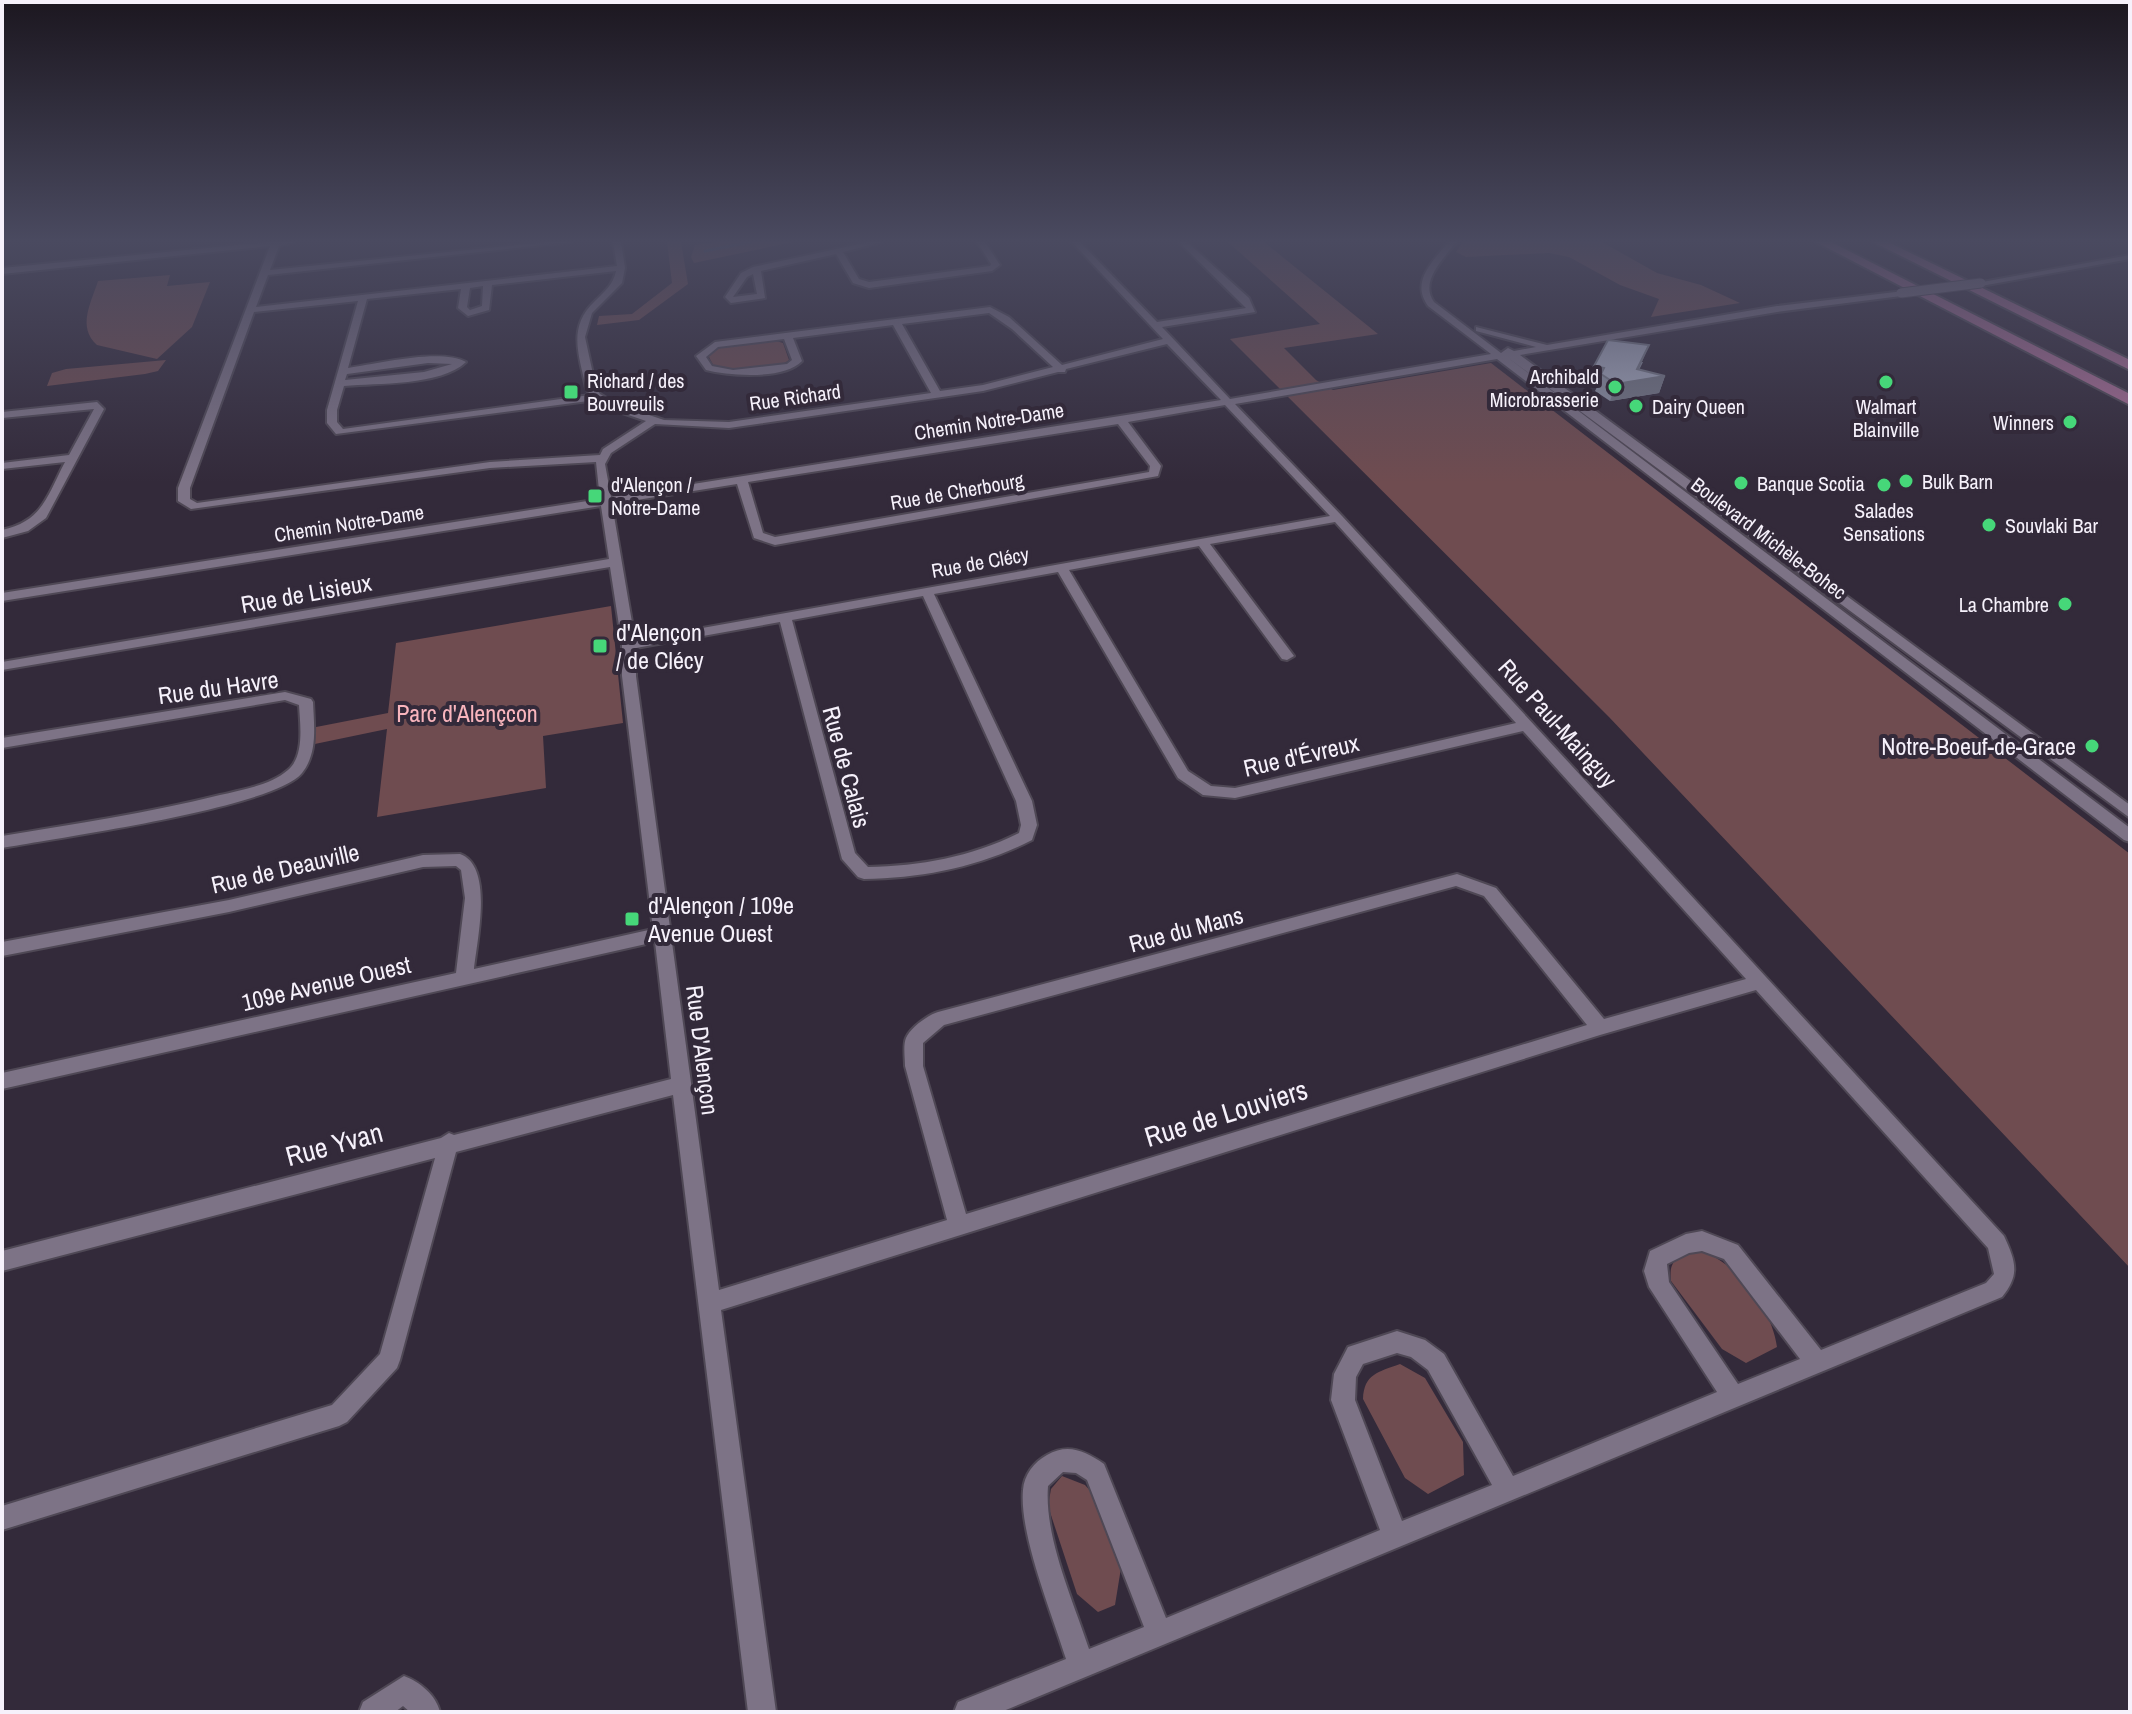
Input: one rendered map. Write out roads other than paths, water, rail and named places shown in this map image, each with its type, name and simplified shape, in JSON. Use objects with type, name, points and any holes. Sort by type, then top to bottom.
[{"type":"highway","points":[[1978,322],[2130,400]]},
{"type":"highway","points":[[2041,322],[2130,366]]},
{"type":"street","points":[[246,322],[184,488],[184,501],[195,507],[490,465],[601,458],[652,421]]},
{"type":"street","points":[[357,322],[332,410],[332,423],[340,432],[597,397],[591,388],[580,337],[585,322]]},
{"type":"street","points":[[788,336],[797,361],[790,367],[733,373],[709,368],[701,356],[715,345],[896,322],[937,395]]},
{"type":"street","points":[[1008,322],[1062,370]]},
{"type":"street","name":"Rue Paul-Mainguy","points":[[1152,322],[1338,518],[1997,1243],[2005,1277],[1994,1290],[1817,1363]]},
{"type":"street","points":[[1155,325],[1174,322]]},
{"type":"street","name":"Boulevard Michèle-Bohec","points":[[1456,322],[2130,836]]},
{"type":"street","name":"Boulevard Michèle-Bohec","points":[[1471,322],[1513,355],[1543,366],[2130,813]]},
{"type":"street","name":"Chemin Notre-Dame","points":[[2,597],[1121,420],[1703,322]]},
{"type":"street","points":[[1479,329],[1552,349],[1543,366]]},
{"type":"street","name":"Rue Richard","points":[[597,397],[652,421],[721,426],[1019,382],[1170,340]]},
{"type":"street","points":[[428,360],[461,362],[453,369],[427,374],[343,377],[428,360]]},
{"type":"street","points":[[2,415],[97,405],[99,409],[42,516],[24,529],[2,534]]},
{"type":"street","name":"Rue de Cherbourg","points":[[742,481],[757,533],[766,541],[775,541],[1154,474],[1156,466],[1121,420]]},
{"type":"street","name":"Rue D'Alençon","points":[[601,458],[629,645],[629,676],[762,1712]]},
{"type":"street","points":[[2,466],[68,464]]},
{"type":"street","points":[[2,477],[68,464]]},
{"type":"street","name":"Rue de Clécy","points":[[629,645],[1338,518]]},
{"type":"street","points":[[1202,542],[1287,656]]},
{"type":"street","name":"Rue de Lisieux","points":[[2,666],[616,562]]},
{"type":"street","name":"Rue d'Évreux","points":[[1061,567],[1183,774],[1208,791],[1235,793],[1527,725]]},
{"type":"street","name":"Rue de Calais","points":[[785,617],[848,855],[864,873],[897,873],[1004,848],[1026,836],[1029,825],[1024,801],[927,592]]},
{"type":"street","name":"Rue du Havre","points":[[2,743],[285,696],[306,702],[307,739],[301,764],[279,783],[221,801],[2,842]]},
{"type":"street","name":"Rue de Deauville","points":[[2,949],[229,906],[423,861],[460,860],[469,868],[473,898],[464,977]]},
{"type":"street","name":"Rue du Mans","points":[[958,1224],[914,1066],[914,1040],[938,1019],[1457,880],[1490,892],[1600,1028]]},
{"type":"street","name":"109e Avenue Ouest","points":[[2,1081],[662,934]]},
{"type":"street","name":"Rue de Louviers","points":[[710,1303],[958,1224],[1760,982]]},
{"type":"street","name":"Rue Yvan","points":[[2,1261],[449,1142],[681,1085]]},
{"type":"street","points":[[2,1518],[339,1414],[389,1360],[449,1142]]},
{"type":"street","points":[[968,1712],[1817,1363],[1731,1252],[1711,1240],[1695,1240],[1657,1258],[1655,1271],[1660,1287],[1733,1396]]},
{"type":"street","points":[[1395,1536],[1343,1400],[1345,1374],[1356,1355],[1397,1342],[1417,1348],[1436,1362],[1508,1490]]},
{"type":"street","points":[[1081,1665],[1038,1518],[1034,1488],[1043,1471],[1061,1460],[1081,1461],[1096,1472],[1159,1633]]},
{"type":"street","points":[[373,1712],[404,1689],[426,1708],[426,1712]]},
{"type":"place","name":"Walmart Blainville","points":[[1886,382]]},
{"type":"place","name":"Archibald Microbrasserie","points":[[1615,387]]},
{"type":"place","name":"Richard / des Bouvreuils","points":[[571,392]]},
{"type":"place","name":"Dairy Queen","points":[[1636,406]]},
{"type":"place","name":"Winners","points":[[2070,422]]},
{"type":"place","name":"Bulk Barn","points":[[1906,481]]},
{"type":"place","name":"Banque Scotia","points":[[1741,483]]},
{"type":"place","name":"Salades Sensations","points":[[1884,485]]},
{"type":"place","name":"d'Alençon / Notre-Dame","points":[[595,496]]},
{"type":"place","name":"Souvlaki Bar","points":[[1989,525]]},
{"type":"place","name":"La Chambre","points":[[2065,604]]},
{"type":"place","name":"d'Alençon / de Clécy","points":[[600,646]]},
{"type":"place","name":"Notre-Boeuf-de-Grace","points":[[2092,746]]},
{"type":"place","name":"d'Alençon / 109e Avenue Ouest","points":[[632,919]]},
{"type":"park label","name":"Parc d'Alençcon","points":[[467,713]]}]
